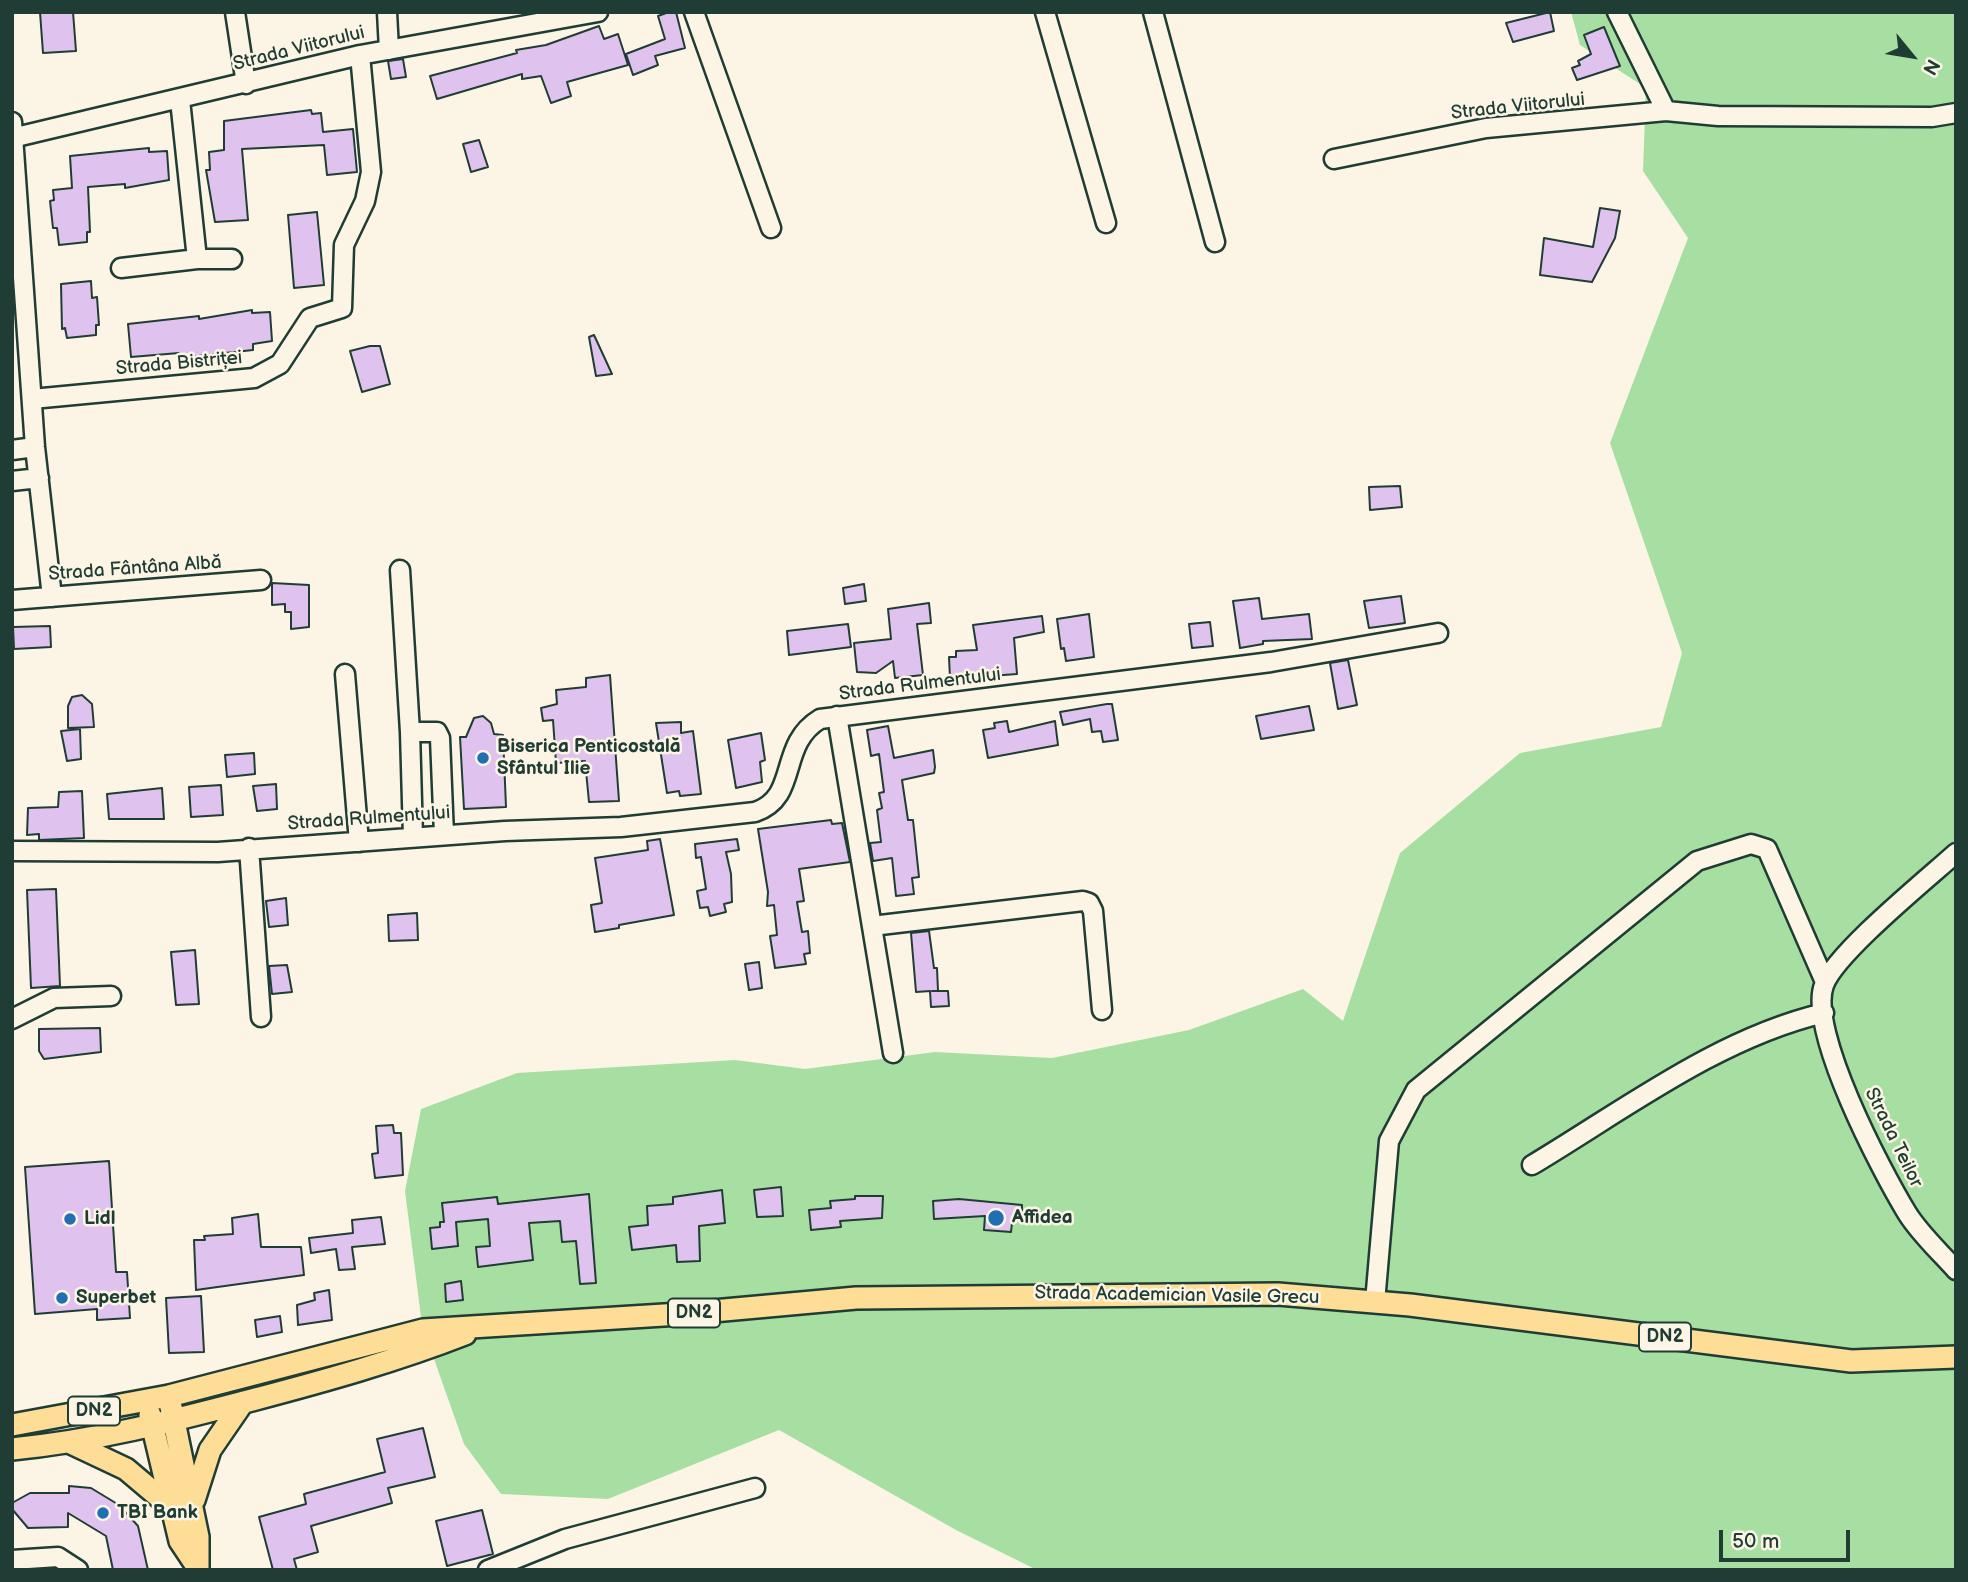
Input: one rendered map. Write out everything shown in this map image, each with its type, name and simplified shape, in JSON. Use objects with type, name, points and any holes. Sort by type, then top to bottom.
[{"type":"main road","name":"Strada Academician Vasile Grecu","points":[[169,1396],[423,1330],[480,1329],[856,1298],[1278,1294],[1375,1302],[1851,1361],[1956,1357]]},
{"type":"main road","name":"Strada Academician Vasile Grecu","points":[[174,1420],[412,1354],[480,1329]]},
{"type":"main road","name":"DN2","points":[[12,1425],[169,1396]]},
{"type":"main road","points":[[169,1396],[174,1420],[182,1508],[180,1541],[198,1569]]},
{"type":"main road","points":[[147,1400],[153,1426],[182,1508]]},
{"type":"main road","points":[[182,1508],[210,1450],[243,1402]]},
{"type":"main road","name":"DN2","points":[[12,1449],[71,1443],[174,1420]]},
{"type":"main road","points":[[71,1443],[126,1469],[182,1508]]},
{"type":"street","points":[[235,12],[246,84]]},
{"type":"street","points":[[387,12],[389,50]]},
{"type":"street","name":"Strada Viitorului","points":[[13,133],[180,100],[360,55],[598,12]]},
{"type":"street","points":[[694,12],[771,228]]},
{"type":"street","points":[[1045,12],[1106,223]]},
{"type":"street","points":[[1153,12],[1215,242]]},
{"type":"street","points":[[1617,12],[1666,111]]},
{"type":"street","name":"Strada Bistriței","points":[[32,398],[254,378],[280,364],[310,318],[342,307],[344,245],[365,201],[371,172],[360,55]]},
{"type":"street","points":[[180,100],[197,259]]},
{"type":"street","name":"Strada Viitorului","points":[[1334,159],[1486,128],[1666,111],[1718,117],[1932,117],[1956,113]]},
{"type":"street","points":[[13,133],[20,315],[32,398],[52,597]]},
{"type":"street","points":[[121,268],[197,259],[232,259]]},
{"type":"street","points":[[12,450],[36,447]]},
{"type":"street","points":[[12,481],[39,478]]},
{"type":"street","points":[[400,570],[410,732],[413,837]]},
{"type":"street","name":"Strada Fântâna Albă","points":[[12,600],[261,580]]},
{"type":"street","name":"Strada Rulmentului","points":[[12,851],[218,852],[444,835],[621,827],[755,811],[771,804],[778,797],[787,776],[794,745],[803,733],[820,719],[1271,662],[1438,633]]},
{"type":"street","points":[[345,674],[359,842]]},
{"type":"street","points":[[837,716],[893,1053]]},
{"type":"street","points":[[410,732],[428,731],[437,733],[440,738],[444,835]]},
{"type":"street","points":[[1375,1302],[1389,1141],[1416,1090],[1697,861],[1751,844],[1767,849],[1825,982],[1845,956],[1956,853]]},
{"type":"street","points":[[249,848],[261,1017]]},
{"type":"street","points":[[872,926],[1083,901],[1089,903],[1093,911],[1102,1010]]},
{"type":"street","name":"Strada Teilor","points":[[1825,982],[1822,998],[1824,1013],[1852,1110],[1908,1215],[1956,1270]]},
{"type":"street","points":[[12,1019],[54,998],[111,996]]},
{"type":"street","points":[[1532,1165],[1709,1058],[1799,1019],[1824,1013]]},
{"type":"street","points":[[500,1568],[565,1539],[755,1488]]},
{"type":"street","points":[[12,1560],[58,1557],[78,1570]]},
{"type":"green space","points":[[1571,12],[1956,12],[1956,1570],[1037,1570],[956,1530],[779,1430],[608,1499],[501,1494],[464,1444],[422,1325],[405,1191],[421,1109],[517,1073],[735,1060],[805,1069],[935,1052],[1052,1058],[1189,1030],[1303,989],[1343,1021],[1400,853],[1520,753],[1661,727],[1682,653],[1610,443],[1688,238],[1643,171],[1646,88],[1580,45]]},
{"type":"building","points":[[40,12],[73,12],[76,51],[43,53]]},
{"type":"building","points":[[676,12],[685,48],[655,56],[658,65],[633,75],[626,54],[665,39],[658,16]]},
{"type":"building","points":[[1550,12],[1554,31],[1513,42],[1506,23]]},
{"type":"building","points":[[599,26],[604,39],[618,34],[628,65],[567,82],[571,96],[551,103],[541,76],[522,79],[522,74],[437,99],[430,76],[517,53],[516,50],[546,45]]},
{"type":"building","points":[[1604,27],[1620,66],[1577,80],[1572,68],[1580,65],[1578,61],[1591,54],[1584,35]]},
{"type":"building","points":[[403,59],[406,77],[391,79],[388,61]]},
{"type":"building","points":[[311,110],[312,114],[321,113],[323,132],[353,129],[357,172],[327,175],[324,145],[242,149],[248,220],[215,222],[206,170],[210,170],[209,152],[224,150],[224,121]]},
{"type":"building","points":[[479,140],[488,167],[471,172],[463,144]]},
{"type":"building","points":[[149,148],[149,152],[167,151],[169,180],[125,188],[125,184],[88,187],[90,232],[87,232],[87,242],[59,245],[57,228],[53,228],[50,201],[54,200],[53,190],[72,188],[70,156]]},
{"type":"building","points":[[1600,208],[1620,211],[1615,238],[1592,282],[1540,275],[1544,238],[1593,247]]},
{"type":"building","points":[[317,212],[324,285],[294,288],[288,215]]},
{"type":"building","points":[[91,281],[92,298],[97,297],[99,325],[96,325],[96,335],[67,338],[65,328],[62,329],[61,284]]},
{"type":"building","points":[[252,310],[252,313],[270,312],[272,341],[253,344],[253,350],[179,358],[179,353],[131,357],[128,324],[199,316],[199,319]]},
{"type":"building","points":[[594,335],[612,374],[596,376],[589,337]]},
{"type":"building","points":[[380,346],[390,384],[362,392],[350,351]]},
{"type":"building","points":[[1400,486],[1402,507],[1370,510],[1369,487]]},
{"type":"building","points":[[272,583],[309,585],[309,627],[291,629],[291,612],[285,612],[285,604],[272,605]]},
{"type":"building","points":[[864,584],[866,601],[845,604],[843,588]]},
{"type":"building","points":[[1401,596],[1405,623],[1369,628],[1364,601]]},
{"type":"building","points":[[1259,598],[1262,619],[1309,614],[1312,639],[1263,641],[1263,644],[1240,648],[1233,601]]},
{"type":"building","points":[[929,603],[931,623],[917,624],[923,675],[895,678],[893,661],[876,673],[857,672],[854,643],[891,639],[888,609]]},
{"type":"building","points":[[1089,614],[1094,657],[1066,661],[1064,648],[1061,649],[1057,619]]},
{"type":"building","points":[[1042,616],[1044,632],[1014,638],[1017,674],[950,679],[949,657],[956,657],[956,651],[977,650],[973,625]]},
{"type":"building","points":[[1210,622],[1213,646],[1192,648],[1189,624]]},
{"type":"building","points":[[848,624],[851,647],[789,655],[787,631]]},
{"type":"building","points":[[50,626],[51,647],[14,649],[13,627]]},
{"type":"building","points":[[1348,660],[1357,705],[1338,709],[1330,663]]},
{"type":"building","points":[[610,675],[619,801],[589,802],[585,761],[556,763],[553,720],[543,721],[541,708],[557,704],[556,690],[586,687],[586,678]]},
{"type":"building","points":[[82,695],[92,704],[94,727],[68,728],[68,706],[72,697]]},
{"type":"building","points":[[1112,704],[1118,740],[1103,742],[1101,731],[1092,732],[1090,719],[1063,725],[1060,712]]},
{"type":"building","points":[[1309,706],[1314,730],[1261,739],[1256,716]]},
{"type":"building","name":"Biserica Penticostală Sfântul Ilie","points":[[483,716],[491,723],[494,734],[503,735],[506,807],[464,809],[460,737],[466,737],[474,718]]},
{"type":"building","points":[[1007,721],[1009,732],[1055,721],[1058,745],[988,758],[983,730],[995,728],[994,723]]},
{"type":"building","points":[[681,722],[681,733],[693,731],[701,794],[680,796],[679,791],[667,793],[656,723]]},
{"type":"building","points":[[888,726],[894,758],[933,750],[935,767],[934,773],[902,780],[908,820],[913,820],[919,877],[912,878],[914,894],[896,896],[892,858],[873,861],[870,843],[881,842],[877,810],[882,808],[879,793],[884,792],[879,754],[871,756],[867,730]]},
{"type":"building","points":[[80,729],[81,759],[67,761],[61,731]]},
{"type":"building","points":[[761,733],[765,760],[760,762],[762,782],[736,788],[728,740]]},
{"type":"building","points":[[254,753],[255,774],[227,777],[225,755]]},
{"type":"building","points":[[276,784],[277,809],[257,811],[253,786]]},
{"type":"building","points":[[221,785],[223,815],[191,817],[189,787]]},
{"type":"building","points":[[162,788],[164,819],[109,819],[107,794]]},
{"type":"building","points":[[82,791],[84,838],[39,840],[39,834],[27,835],[28,808],[58,807],[59,792]]},
{"type":"building","points":[[831,820],[832,824],[842,823],[850,862],[799,869],[804,901],[797,902],[802,932],[808,931],[810,953],[804,954],[806,964],[775,968],[770,936],[777,935],[774,905],[767,906],[768,892],[758,829]]},
{"type":"building","points":[[660,839],[674,915],[595,932],[591,905],[602,903],[595,858],[648,850],[647,841]]},
{"type":"building","points":[[737,839],[739,850],[726,852],[731,874],[732,902],[724,904],[726,912],[710,916],[708,907],[700,908],[697,891],[706,889],[701,857],[696,858],[695,844]]},
{"type":"building","points":[[56,889],[60,986],[31,988],[27,890]]},
{"type":"building","points":[[286,898],[288,925],[269,927],[266,901]]},
{"type":"building","points":[[417,913],[418,940],[389,941],[388,915]]},
{"type":"building","points":[[929,931],[934,968],[937,968],[938,991],[948,991],[949,1006],[931,1007],[930,991],[916,992],[911,933]]},
{"type":"building","points":[[195,950],[199,1004],[176,1005],[171,952]]},
{"type":"building","points":[[759,962],[762,988],[749,990],[745,964]]},
{"type":"building","points":[[287,965],[292,992],[272,994],[269,966]]},
{"type":"building","points":[[100,1028],[101,1052],[44,1059],[39,1051],[39,1029]]},
{"type":"building","points":[[393,1125],[394,1133],[401,1133],[403,1175],[375,1178],[372,1154],[378,1153],[376,1126]]},
{"type":"building","name":"Lidl","points":[[109,1161],[116,1272],[127,1272],[130,1318],[97,1320],[97,1309],[35,1314],[25,1167]]},
{"type":"building","points":[[781,1187],[783,1216],[757,1217],[754,1190]]},
{"type":"building","points":[[722,1190],[725,1223],[699,1226],[700,1261],[677,1262],[676,1245],[632,1250],[629,1227],[648,1225],[647,1206],[673,1204],[673,1197]]},
{"type":"building","points":[[589,1194],[596,1283],[580,1284],[576,1241],[562,1242],[560,1221],[529,1223],[533,1260],[478,1267],[476,1247],[490,1246],[488,1219],[456,1222],[458,1246],[432,1249],[430,1228],[440,1227],[440,1222],[444,1222],[442,1203],[497,1197],[498,1204]]},
{"type":"building","points":[[855,1196],[883,1196],[882,1218],[840,1221],[841,1227],[811,1230],[809,1210],[831,1208],[830,1201],[855,1199]]},
{"type":"building","points":[[959,1199],[1022,1205],[1022,1214],[1013,1214],[1011,1232],[984,1230],[985,1216],[934,1219],[933,1201]]},
{"type":"building","points":[[258,1214],[261,1247],[301,1247],[304,1275],[196,1290],[194,1240],[205,1240],[204,1236],[233,1234],[232,1218]]},
{"type":"building","points":[[381,1217],[385,1244],[352,1247],[355,1269],[339,1270],[336,1249],[311,1253],[309,1238],[353,1233],[352,1220]]},
{"type":"building","points":[[461,1281],[463,1300],[446,1302],[445,1284]]},
{"type":"building","points":[[329,1290],[332,1320],[298,1325],[297,1305],[315,1300],[314,1293]]},
{"type":"building","points":[[201,1296],[204,1352],[169,1353],[166,1298]]},
{"type":"building","points":[[280,1316],[282,1332],[257,1337],[255,1320]]},
{"type":"building","points":[[423,1428],[435,1477],[388,1488],[392,1503],[311,1526],[318,1552],[294,1559],[297,1570],[273,1570],[259,1517],[306,1504],[304,1494],[385,1472],[377,1439]]},
{"type":"building","points":[[69,1486],[91,1488],[119,1505],[138,1526],[148,1570],[113,1570],[106,1536],[68,1513],[68,1527],[28,1528],[12,1509],[12,1503],[30,1493],[69,1493]]},
{"type":"building","points":[[482,1510],[493,1554],[447,1566],[436,1521]]},
{"type":"place","name":"Biserica Penticostală Sfântul Ilie","points":[[483,758]]},
{"type":"place","name":"Affidea","points":[[996,1218]]},
{"type":"place","name":"Lidl","points":[[70,1219]]},
{"type":"place","name":"Superbet","points":[[62,1298]]},
{"type":"place","name":"TBI Bank","points":[[103,1513]]}]
